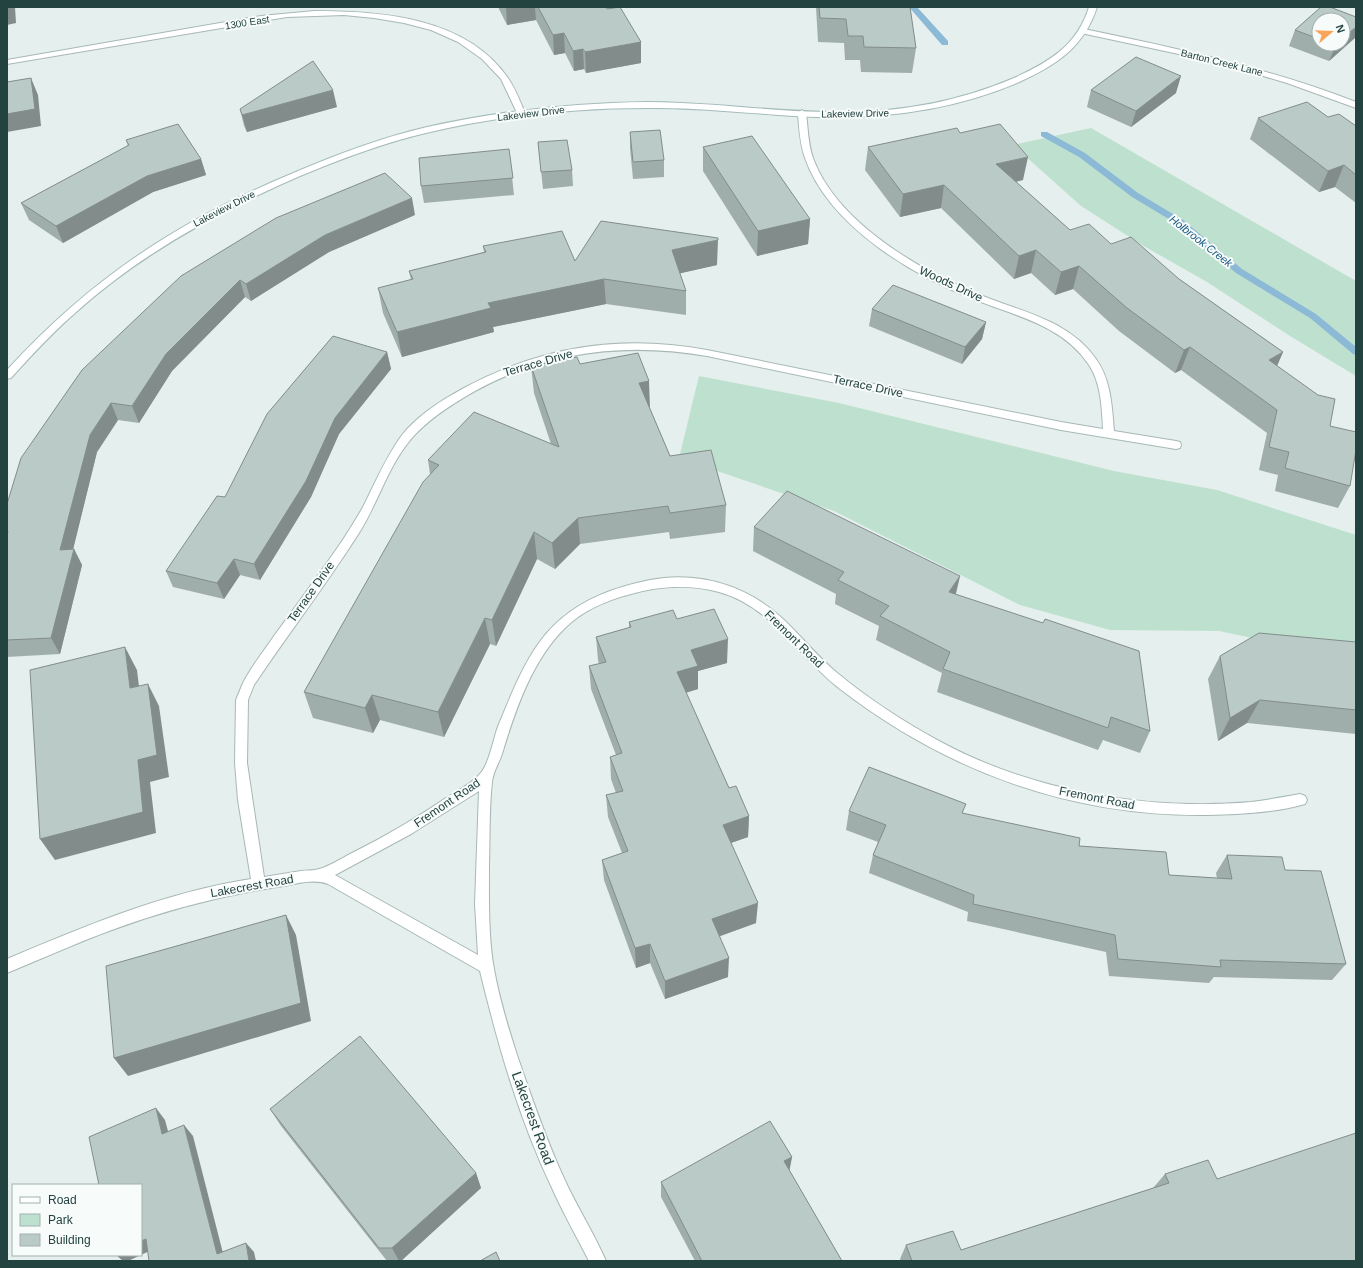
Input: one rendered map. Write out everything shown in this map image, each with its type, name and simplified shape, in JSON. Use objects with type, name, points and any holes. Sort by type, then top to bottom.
[{"type":"street","name":"Lakeview Drive","points":[[7,376],[56,324],[110,278],[141,256],[181,231],[242,198],[332,160],[378,144],[426,131],[521,113],[564,108],[686,105],[802,114],[843,115],[919,109],[966,98],[1000,86],[1033,72],[1053,61],[1084,31],[1093,7]]},
{"type":"street","name":"1300 East","points":[[7,62],[286,16],[339,13],[364,15],[410,22],[432,28],[453,37],[474,49],[490,62],[504,78],[521,113]]},
{"type":"street","name":"Barton Creek Lane","points":[[1084,31],[1278,76],[1356,105]]},
{"type":"street","name":"Woods Drive","points":[[802,114],[804,137],[810,159],[820,179],[836,202],[874,239],[898,256],[957,288],[1039,318],[1058,328],[1082,348],[1094,363],[1101,380],[1106,396],[1109,434]]},
{"type":"street","name":"Terrace Drive","points":[[258,884],[241,763],[242,700],[249,683],[364,515],[392,459],[408,437],[428,417],[451,400],[477,385],[524,366],[568,353],[601,348],[636,346],[671,347],[1109,434],[1176,445]]},
{"type":"street","name":"Fremont Road","points":[[321,875],[434,815],[486,777],[501,735],[529,670],[546,642],[560,626],[576,612],[601,599],[627,589],[653,583],[681,582],[711,585],[744,596],[761,606],[784,626],[805,651],[831,675],[865,701],[901,725],[940,748],[1028,782],[1071,796],[1156,808],[1238,808],[1300,800]]},
{"type":"street","name":"Lakecrest Road","points":[[486,777],[482,830],[482,904],[486,967],[502,1030],[529,1112],[557,1182],[598,1261]]},
{"type":"street","name":"Lakecrest Road","points":[[7,966],[114,921],[206,894],[258,884],[321,875]]},
{"type":"street","points":[[321,875],[437,938],[486,967]]},
{"type":"green space","points":[[1091,128],[1356,281],[1356,376],[1290,336],[1207,282],[1142,245],[1081,206],[1013,145]]},
{"type":"green space","points":[[699,376],[839,403],[1114,471],[1217,490],[1356,535],[1356,660],[1219,631],[1110,630],[1020,605],[834,511],[679,458]]},
{"type":"building","points":[[538,7],[605,7],[607,9],[620,7],[641,42],[585,52],[583,49],[573,51],[564,33],[553,35]]},
{"type":"building","points":[[819,7],[910,7],[916,48],[864,47],[863,36],[848,36],[846,19],[820,18]]},
{"type":"building","points":[[1321,7],[1330,7],[1343,12],[1315,12]]},
{"type":"building","points":[[1351,15],[1356,17],[1356,27],[1351,31]]},
{"type":"building","points":[[1311,16],[1311,36],[1295,30]]},
{"type":"building","points":[[1136,57],[1181,76],[1136,111],[1091,90]]},
{"type":"building","points":[[313,61],[333,90],[242,115],[240,109]]},
{"type":"building","points":[[31,78],[35,109],[7,114],[7,82]]},
{"type":"building","points":[[1307,102],[1328,117],[1339,114],[1356,126],[1356,175],[1344,165],[1328,171],[1258,118]]},
{"type":"building","points":[[178,124],[201,159],[147,176],[56,226],[21,203],[129,145],[126,140]]},
{"type":"building","points":[[1000,124],[1028,157],[996,164],[1070,230],[1089,224],[1111,244],[1131,237],[1179,279],[1283,352],[1269,360],[1318,395],[1335,399],[1330,426],[1356,432],[1356,450],[1350,486],[1285,468],[1289,452],[1269,447],[1277,410],[1190,347],[1184,350],[1127,308],[1079,266],[1061,272],[1036,250],[1019,256],[944,185],[903,194],[868,147],[957,128],[960,133]]},
{"type":"building","points":[[660,130],[664,160],[633,162],[630,132]]},
{"type":"building","points":[[752,136],[810,219],[758,231],[703,147]]},
{"type":"building","points":[[567,140],[572,170],[541,172],[538,142]]},
{"type":"building","points":[[509,149],[513,178],[421,186],[419,158]]},
{"type":"building","points":[[385,173],[412,198],[325,235],[246,284],[240,280],[166,354],[132,406],[111,403],[90,435],[60,550],[74,549],[51,638],[7,640],[7,504],[21,458],[82,370],[181,276],[276,218]]},
{"type":"building","points":[[601,221],[718,238],[718,240],[672,250],[686,291],[604,279],[488,303],[491,308],[397,332],[378,288],[413,279],[409,271],[486,252],[483,246],[562,231],[575,261]]},
{"type":"building","points":[[893,285],[986,322],[965,347],[872,309]]},
{"type":"building","points":[[333,336],[387,352],[335,418],[306,481],[254,564],[234,559],[217,583],[166,571],[217,496],[225,497],[267,414]]},
{"type":"building","points":[[638,353],[649,381],[639,383],[670,456],[711,450],[726,505],[670,513],[668,506],[578,518],[552,543],[534,532],[492,620],[485,618],[438,712],[372,695],[365,708],[304,692],[423,482],[439,465],[428,460],[474,412],[559,447],[531,366],[577,357],[580,364]]},
{"type":"building","points":[[787,491],[960,576],[949,592],[1043,623],[1045,619],[1139,651],[1150,731],[1111,717],[1108,728],[943,669],[950,652],[880,616],[889,606],[838,580],[844,572],[754,527]]},
{"type":"building","points":[[714,609],[728,639],[691,650],[698,666],[677,672],[729,788],[736,786],[749,816],[723,825],[758,903],[712,919],[729,958],[665,981],[650,944],[635,948],[602,860],[628,851],[606,795],[623,791],[610,757],[622,753],[589,666],[606,662],[596,637],[631,627],[629,622],[673,610],[677,619]]},
{"type":"building","points":[[1259,633],[1356,642],[1356,710],[1260,700],[1230,718],[1220,656]]},
{"type":"building","points":[[125,647],[130,688],[148,684],[157,755],[138,760],[143,812],[40,839],[30,670]]},
{"type":"building","points":[[869,767],[966,804],[962,813],[1080,838],[1079,846],[1166,852],[1169,875],[1232,879],[1227,855],[1282,857],[1285,870],[1321,871],[1346,964],[1220,960],[1221,967],[1118,959],[1115,935],[973,904],[974,895],[873,855],[886,825],[849,811]]},
{"type":"building","points":[[286,915],[301,1003],[114,1058],[106,966]]},
{"type":"building","points":[[360,1036],[476,1173],[392,1248],[379,1248],[270,1109]]},
{"type":"building","points":[[156,1108],[162,1134],[184,1125],[217,1254],[246,1243],[249,1261],[149,1261],[146,1239],[142,1241],[142,1184],[99,1184],[89,1137]]},
{"type":"building","points":[[770,1121],[792,1157],[784,1161],[842,1261],[702,1261],[661,1182]]},
{"type":"building","points":[[1356,1133],[1356,1261],[912,1261],[906,1245],[953,1231],[961,1250],[1169,1183],[1165,1174],[1208,1160],[1217,1179]]},
{"type":"building","points":[[496,1252],[500,1261],[480,1261]]},
{"type":"waterway","name":"Holbrook Creek","points":[[913,7],[945,43]]},
{"type":"waterway","name":"Holbrook Creek","points":[[1044,134],[1082,155],[1135,195],[1180,222],[1239,271],[1313,316],[1356,352]]}]
